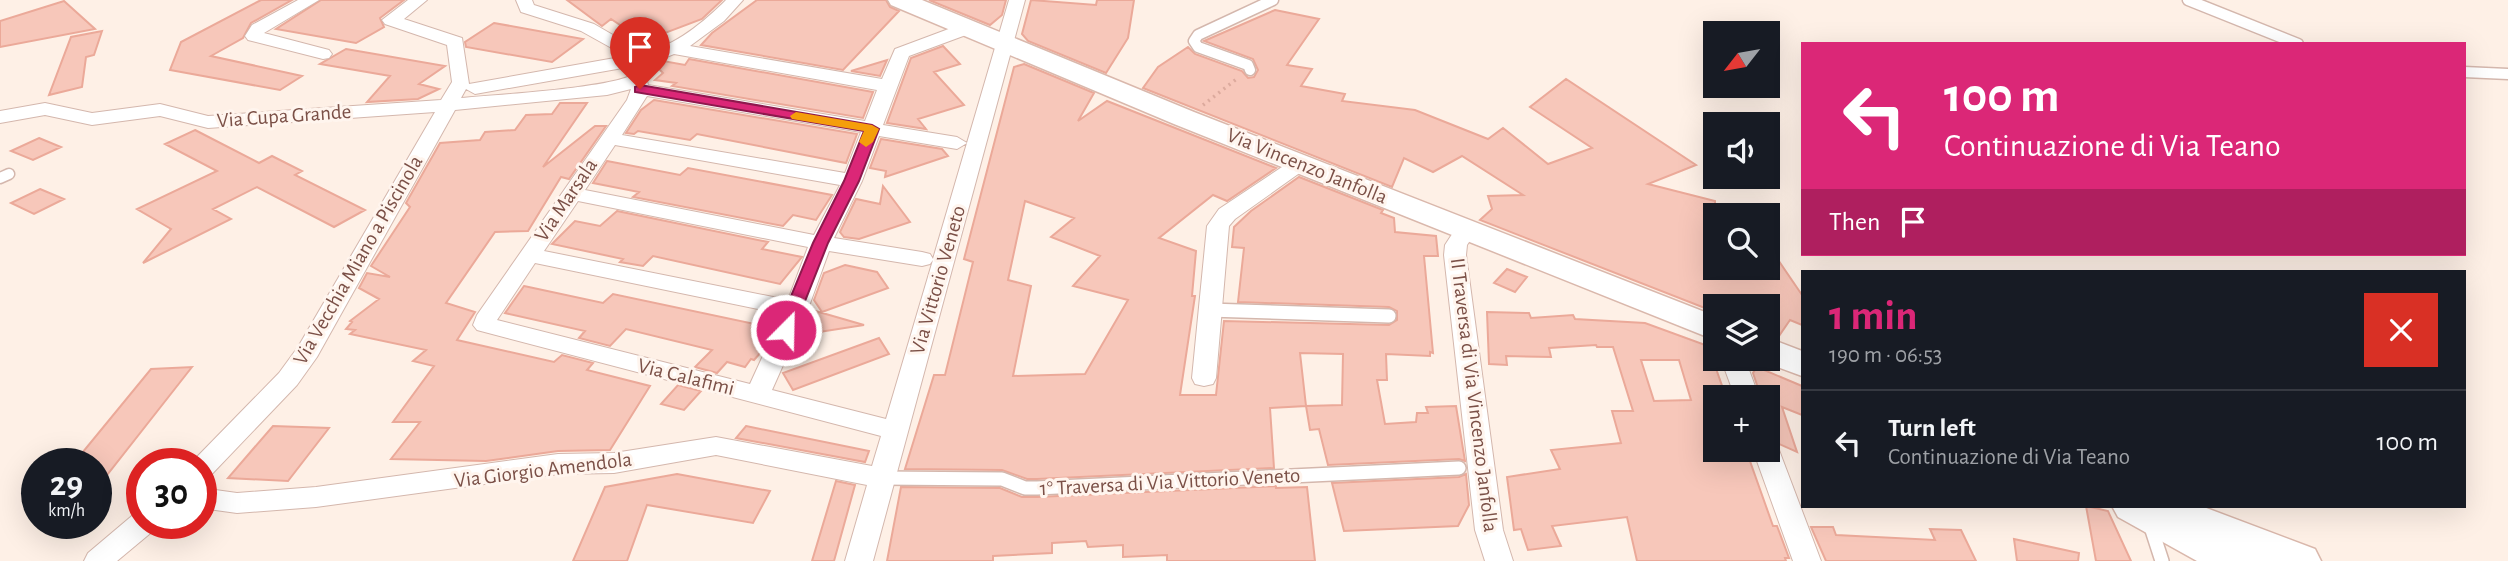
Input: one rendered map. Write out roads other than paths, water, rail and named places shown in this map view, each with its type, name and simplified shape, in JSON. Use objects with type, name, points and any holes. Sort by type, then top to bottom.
[{"type":"main road","name":"Via Vincenzo Janfolla","points":[[900,0],[1184,118],[1703,324]]},
{"type":"main road","points":[[1780,355],[1801,364]]},
{"type":"main road","points":[[2145,508],[2233,561]]},
{"type":"main road","points":[[2145,508],[2300,561]]},
{"type":"street","points":[[311,0],[258,29],[254,36],[323,54]]},
{"type":"street","name":"Via Vecchia Miano a Piscinola","points":[[217,452],[288,379],[308,351],[461,76],[457,43],[391,20],[419,0]]},
{"type":"street","points":[[524,0],[527,8],[578,23],[614,38],[643,72],[872,129],[957,143]]},
{"type":"street","points":[[449,100],[607,89],[643,72],[710,24],[735,0]]},
{"type":"street","name":"Via Vittorio Veneto","points":[[859,561],[1017,0]]},
{"type":"street","points":[[757,395],[796,309],[821,243],[852,181],[902,51],[968,28]]},
{"type":"street","points":[[674,49],[887,86]]},
{"type":"street","name":"Via Marsala","points":[[487,317],[608,138],[643,72]]},
{"type":"street","name":"Via Cupa Grande","points":[[0,117],[45,109],[92,119],[160,110],[208,122],[449,100]]},
{"type":"street","points":[[608,138],[852,181]]},
{"type":"street","points":[[1204,378],[1216,233],[1221,220],[1301,163]]},
{"type":"street","points":[[571,193],[821,243],[922,259]]},
{"type":"street","name":"II Traversa di Via Vincenzo Janfolla","points":[[1466,230],[1456,245],[1455,256],[1489,530],[1499,561]]},
{"type":"street","points":[[529,255],[796,309]]},
{"type":"street","name":"Via Calafimi","points":[[487,317],[485,325],[490,328],[895,430]]},
{"type":"street","name":"Via Giorgio Amendola","points":[[217,500],[237,503],[316,497],[558,464],[614,463],[716,446],[881,478]]},
{"type":"street","points":[[1770,462],[1807,561]]},
{"type":"street","points":[[98,561],[126,538]]},
{"type":"lane","points":[[1250,70],[1248,65],[1198,47],[1194,41],[1198,35],[1273,0]]},
{"type":"lane","points":[[2188,0],[2293,42]]},
{"type":"lane","points":[[2466,72],[2508,74]]},
{"type":"lane","points":[[1209,310],[1389,316]]},
{"type":"lane","name":"1° Traversa di Via Vittorio Veneto","points":[[881,478],[1002,479],[1026,488],[1037,488],[1459,468]]},
{"type":"lane","points":[[2145,508],[2162,561]]}]
